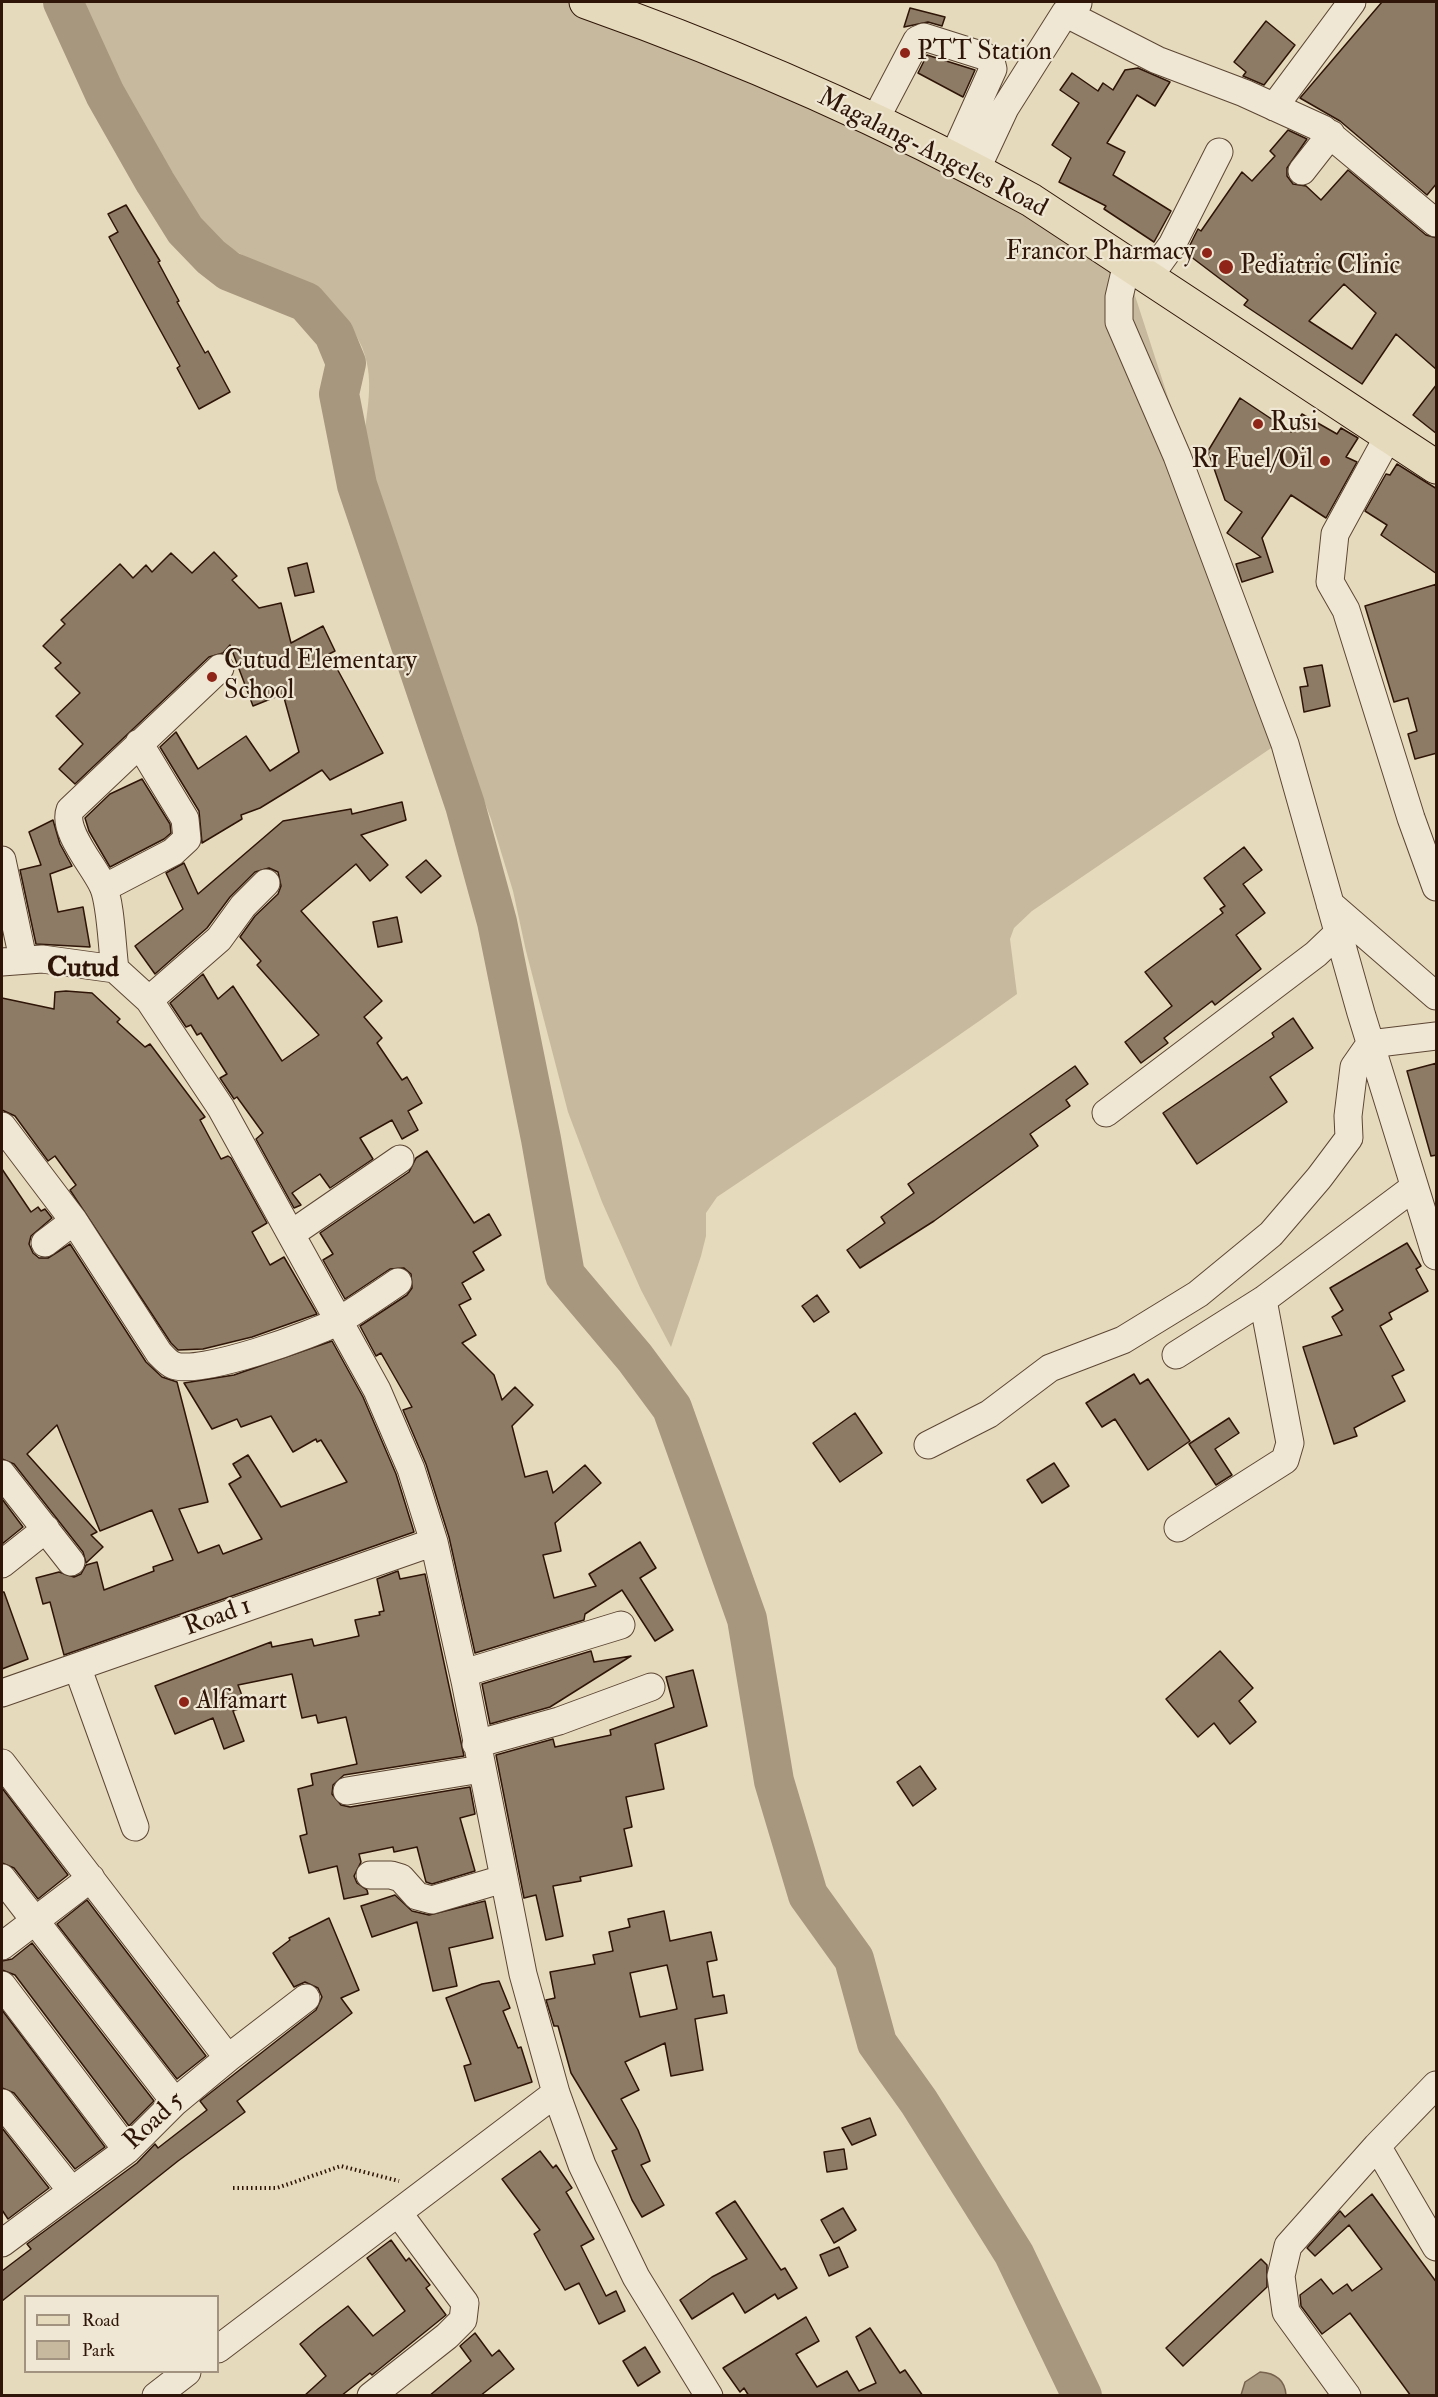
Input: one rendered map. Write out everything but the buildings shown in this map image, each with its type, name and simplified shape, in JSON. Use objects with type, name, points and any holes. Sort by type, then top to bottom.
[{"type":"main road","name":"Magalang-Angeles Road","points":[[586,2],[689,40],[875,120],[1031,200],[1437,466]]},
{"type":"street","points":[[1274,108],[1352,2]]},
{"type":"street","points":[[964,164],[1073,7],[1157,60],[1331,134],[1437,223]]},
{"type":"street","points":[[875,120],[917,40],[924,37],[984,56],[991,62],[993,69],[964,164]]},
{"type":"street","points":[[1302,171],[1331,134]]},
{"type":"street","points":[[1219,152],[1172,245],[1138,270],[1119,297],[1119,322],[1177,456],[1285,744],[1370,1044],[1413,1188],[1437,1256]]},
{"type":"street","points":[[1389,435],[1335,534],[1330,582],[1346,610],[1411,818],[1437,887]]},
{"type":"street","points":[[115,969],[104,888],[74,836],[68,816],[70,810],[220,668]]},
{"type":"street","points":[[104,888],[173,852],[187,838],[185,819],[139,743]]},
{"type":"street","points":[[2,860],[12,961],[115,969],[149,1000],[220,1108],[291,1234],[396,1432],[434,1542],[464,1673],[478,1756],[523,1974],[556,2093],[582,2165],[636,2277],[709,2396]]},
{"type":"street","points":[[149,1000],[219,939],[243,906],[266,884]]},
{"type":"street","points":[[1330,904],[1437,996]]},
{"type":"street","points":[[1106,1113],[1306,961],[1338,933]]},
{"type":"street","points":[[928,1445],[989,1414],[1050,1368],[1123,1340],[1198,1294],[1271,1234],[1319,1178],[1349,1138],[1348,1116],[1354,1067],[1370,1044],[1437,1036]]},
{"type":"street","points":[[2,1126],[74,1221],[159,1353],[172,1365],[184,1368],[222,1362],[279,1344],[338,1321],[398,1282]]},
{"type":"street","points":[[291,1234],[400,1159]]},
{"type":"street","points":[[1176,1355],[1263,1300],[1413,1188]]},
{"type":"street","points":[[45,1243],[74,1221]]},
{"type":"street","points":[[1178,1528],[1286,1460],[1290,1443],[1263,1300]]},
{"type":"street","points":[[2,1478],[71,1562]]},
{"type":"street","points":[[2,1564],[46,1529]]},
{"type":"street","name":"Road 1","points":[[2,1693],[78,1669],[434,1542]]},
{"type":"street","points":[[464,1673],[621,1624]]},
{"type":"street","points":[[78,1669],[135,1827]]},
{"type":"street","points":[[347,1791],[478,1756],[559,1721],[651,1687]]},
{"type":"street","points":[[2,1763],[228,2058]]},
{"type":"street","points":[[370,1875],[391,1875],[401,1878],[417,1896],[432,1900],[503,1879]]},
{"type":"street","points":[[2,1878],[175,2102]]},
{"type":"street","points":[[2,1946],[91,1878]]},
{"type":"street","points":[[2,1984],[127,2150]]},
{"type":"street","name":"Road 5","points":[[6,2230],[71,2190],[127,2150],[175,2102],[306,1998]]},
{"type":"street","points":[[1347,2396],[1286,2312],[1281,2276],[1288,2246],[1377,2146],[1437,2085]]},
{"type":"street","points":[[219,2348],[556,2093]]},
{"type":"street","points":[[2,2103],[71,2190]]},
{"type":"street","points":[[1377,2146],[1437,2247]]},
{"type":"street","points":[[371,2396],[447,2336],[463,2320],[465,2303],[399,2214]]},
{"type":"street","points":[[156,2396],[186,2373]]},
{"type":"path","points":[[233,2188],[277,2188],[341,2166],[391,2178],[428,2192]]},
{"type":"green space","points":[[77,2],[566,2],[736,67],[859,119],[1126,268],[1280,742],[1032,911],[1014,928],[1010,939],[1017,994],[906,1072],[717,1197],[706,1213],[706,1236],[701,1256],[671,1347],[641,1290],[602,1202],[568,1112],[526,951],[513,891],[491,819],[373,503],[364,459],[369,376],[362,347],[349,324],[332,306],[312,291],[223,243],[203,226],[182,202],[163,176],[131,120]]},
{"type":"shaded area","points":[[1260,2372],[1278,2378],[1284,2385],[1286,2395],[1241,2395],[1245,2382]]},
{"type":"waterway","points":[[63,2],[105,94],[185,230],[211,257],[229,271],[306,302],[334,334],[346,363],[339,394],[357,485],[465,805],[497,922],[541,1139],[565,1275],[635,1358],[672,1408],[747,1619],[774,1781],[808,1895],[854,1959],[877,2043],[919,2102],[1014,2254],[1082,2396]]},
{"type":"place","name":"PTT Station","points":[[905,53]]},
{"type":"place","name":"Francor Pharmacy","points":[[1207,253]]},
{"type":"place","name":"Pediatric Clinic","points":[[1226,267]]},
{"type":"place","name":"Rusi","points":[[1258,424]]},
{"type":"place","name":"R1 Fuel/Oil","points":[[1325,461]]},
{"type":"place","name":"Cutud Elementary School","points":[[212,677]]},
{"type":"place","name":"Alfamart","points":[[184,1702]]},
{"type":"district","name":"Cutud","points":[[83,970]]}]
